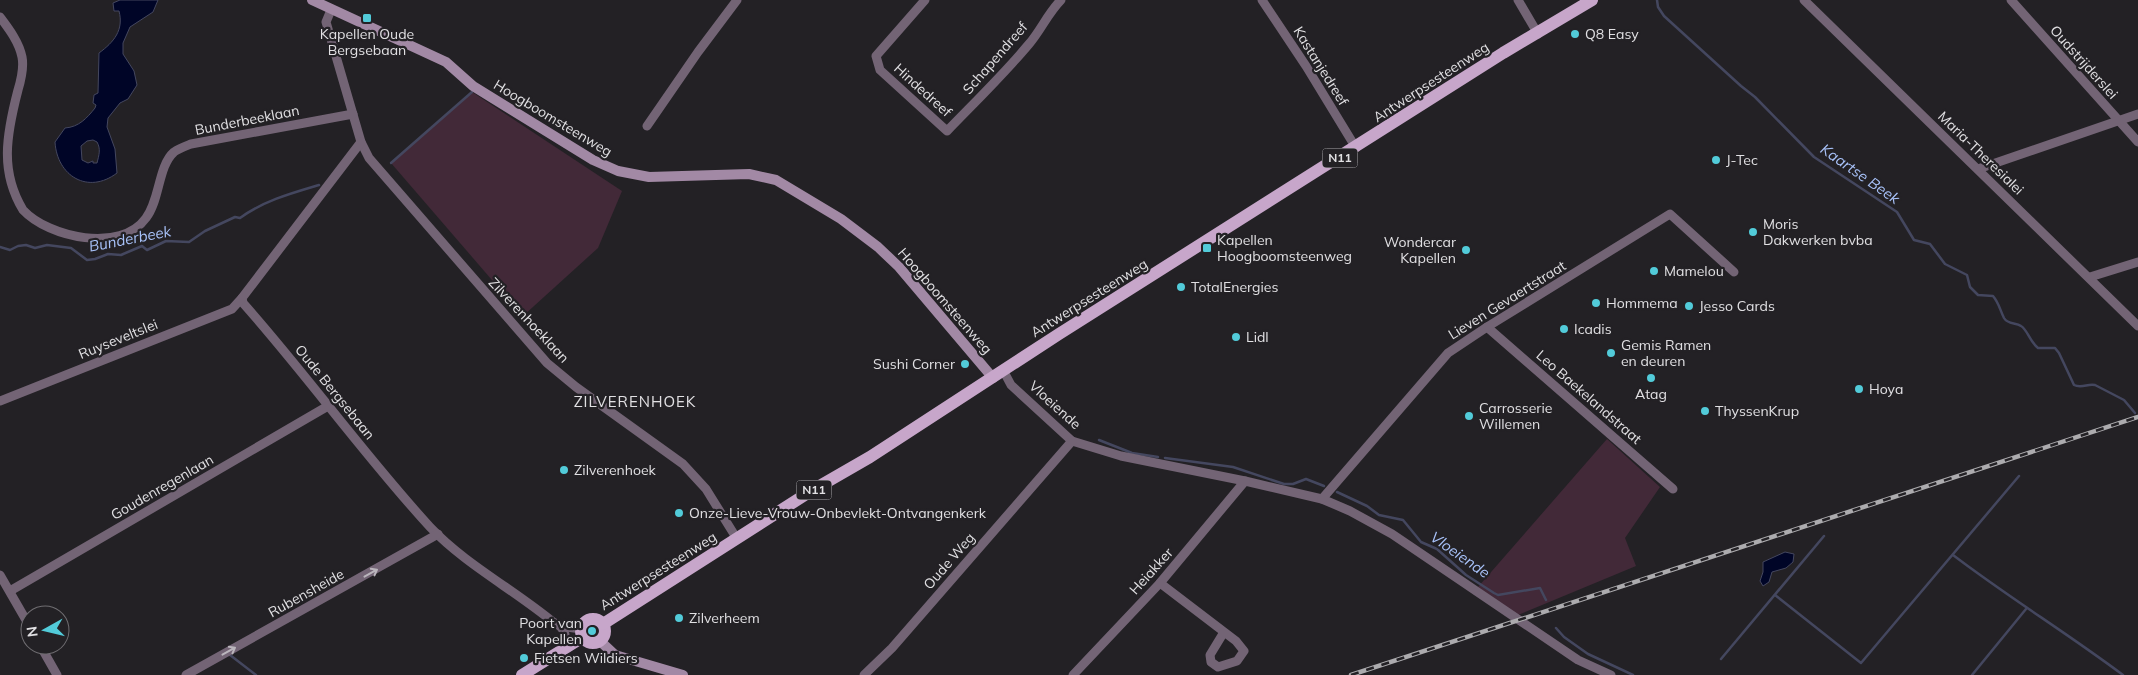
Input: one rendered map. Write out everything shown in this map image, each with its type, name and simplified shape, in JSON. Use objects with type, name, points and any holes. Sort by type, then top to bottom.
[{"type":"main road","name":"Antwerpsesteenweg","points":[[603,624],[870,457],[1503,54],[1592,0]]},
{"type":"main road","name":"N11","points":[[522,675],[563,649],[582,633],[584,622],[590,619],[597,620],[603,624]]},
{"type":"main road","points":[[582,633],[589,642],[600,640],[605,631],[603,624]]},
{"type":"street","name":"Hoogboomsteenweg","points":[[312,0],[446,62],[473,86],[593,160],[618,171],[649,177],[749,174],[776,180],[841,219],[885,254],[998,374]]},
{"type":"street","points":[[648,126],[698,52],[737,0]]},
{"type":"street","name":"Hindedreef","points":[[925,0],[876,56],[880,70],[947,130]]},
{"type":"street","name":"Schapendreef","points":[[947,130],[998,80],[1031,41],[1053,8],[1061,0]]},
{"type":"street","name":"Kastanjedreef","points":[[1262,0],[1306,66],[1356,148]]},
{"type":"street","points":[[1518,0],[1538,34]]},
{"type":"street","name":"Maria-Theresialei","points":[[1804,0],[2090,277],[2138,326]]},
{"type":"street","name":"Oudstrijderslei","points":[[2011,0],[2138,142]]},
{"type":"street","points":[[331,10],[326,22],[353,114]]},
{"type":"street","name":"Bunderbeeklaan","points":[[0,17],[18,43],[22,58],[22,77],[2,158],[2,174],[11,198],[29,217],[51,230],[74,237],[95,238],[118,235],[133,229],[145,220],[154,205],[167,162],[174,152],[191,144],[353,114]]},
{"type":"street","name":"Zilverenhoeklaan","points":[[353,114],[368,158],[547,363],[576,387],[683,464],[706,489],[737,539]]},
{"type":"street","points":[[1978,169],[2138,114]]},
{"type":"street","points":[[242,298],[361,142]]},
{"type":"street","name":"Lieven Gevaertstraat","points":[[1322,499],[1448,353],[1670,214],[1734,272]]},
{"type":"street","points":[[2090,277],[2138,262]]},
{"type":"street","name":"Ruyseveltslei","points":[[0,401],[232,309],[242,298]]},
{"type":"street","name":"Oude Bergsebaan","points":[[242,298],[243,302],[328,406],[438,534],[475,565],[560,626],[582,633]]},
{"type":"street","name":"Leo Baekelandstraat","points":[[1487,327],[1674,489]]},
{"type":"street","name":"Vloeiende","points":[[998,374],[1072,441],[1121,456],[1246,481],[1322,499],[1350,511],[1392,534],[1578,660],[1611,675]]},
{"type":"street","name":"Goudenregenlaan","points":[[10,591],[328,406]]},
{"type":"street","name":"Oude Weg","points":[[864,675],[892,648],[1072,441]]},
{"type":"street","name":"Heiakker","points":[[1072,675],[1160,583],[1246,481]]},
{"type":"street","name":"Rubensheide","points":[[186,675],[438,534]]},
{"type":"street","points":[[0,575],[20,609]]},
{"type":"street","points":[[1160,583],[1224,632]]},
{"type":"street","points":[[560,626],[564,630],[566,637],[563,649]]},
{"type":"street","points":[[600,640],[615,655],[683,675]]},
{"type":"street","points":[[46,655],[57,675]]},
{"type":"shaded area","points":[[472,92],[622,191],[598,248],[523,316],[391,163]]},
{"type":"shaded area","points":[[1607,439],[1660,487],[1625,538],[1636,566],[1518,615],[1478,587]]},
{"type":"water","points":[[120,0],[158,0],[153,12],[130,27],[123,43],[123,54],[134,71],[137,85],[128,99],[120,103],[108,118],[107,127],[115,149],[117,173],[106,179],[85,182],[68,173],[61,164],[55,142],[65,128],[79,124],[95,108],[96,105],[93,103],[94,95],[98,93],[99,53],[113,40],[119,30],[119,11],[114,11],[113,3]],"holes":[[[93,140],[97,142],[99,150],[97,163],[93,163],[93,161],[88,163],[82,160],[81,146],[87,141]]]},
{"type":"water","points":[[1785,552],[1794,554],[1793,562],[1786,568],[1772,572],[1769,582],[1763,586],[1760,581],[1763,572],[1763,562]]},
{"type":"waterway","name":"Kaartse Beek","points":[[1657,0],[1658,7],[1664,16],[1755,97],[1814,157],[1897,212],[1914,240],[1930,244],[1945,264],[1967,275],[1970,287],[1978,295],[1993,296],[2004,318],[2010,323],[2023,328],[2038,348],[2055,348],[2074,385],[2095,385],[2124,400],[2135,413]]},
{"type":"waterway","name":"Bunderbeek","points":[[391,163],[472,92]]},
{"type":"waterway","name":"Bunderbeek","points":[[0,247],[10,250],[26,245],[35,248],[47,245],[71,248],[87,260],[108,254],[121,255],[142,246],[147,250],[166,241],[189,242],[205,231],[235,217],[240,218],[268,202],[319,185]]},
{"type":"waterway","name":"Vloeiende","points":[[1099,440],[1132,453],[1158,457]]},
{"type":"waterway","name":"Vloeiende","points":[[1165,458],[1233,467],[1284,484],[1293,484],[1306,479],[1324,486]]},
{"type":"waterway","points":[[1775,595],[1861,663],[2019,476]]},
{"type":"waterway","name":"Vloeiende","points":[[1337,492],[1367,506],[1379,515],[1403,520],[1421,542],[1437,549],[1466,575],[1494,593],[1498,595],[1540,588],[1546,600]]},
{"type":"waterway","points":[[1721,659],[1824,536]]},
{"type":"waterway","points":[[1953,555],[2123,675]]},
{"type":"waterway","points":[[1972,675],[2026,609]]},
{"type":"waterway","name":"Vloeiende","points":[[1556,628],[1564,637],[1588,654],[1633,675]]},
{"type":"waterway","points":[[230,655],[256,675]]},
{"type":"railway","points":[[1351,675],[2138,417]]},
{"type":"place","name":"Kapellen Oude Bergsebaan","points":[[367,18]]},
{"type":"place","name":"Q8 Easy","points":[[1575,34]]},
{"type":"place","name":"J-Tec","points":[[1716,160]]},
{"type":"place","name":"Moris Dakwerken bvba","points":[[1753,232]]},
{"type":"place","name":"Kapellen Hoogboomsteenweg","points":[[1207,248]]},
{"type":"place","name":"Wondercar Kapellen","points":[[1466,250]]},
{"type":"place","name":"Mamelou","points":[[1654,271]]},
{"type":"place","name":"TotalEnergies","points":[[1181,287]]},
{"type":"place","name":"Hommema","points":[[1596,303]]},
{"type":"place","name":"Jesso Cards","points":[[1689,306]]},
{"type":"place","name":"Icadis","points":[[1564,329]]},
{"type":"place","name":"Lidl","points":[[1236,337]]},
{"type":"place","name":"Gemis Ramen en deuren","points":[[1611,353]]},
{"type":"place","name":"Sushi Corner","points":[[965,364]]},
{"type":"place","name":"Atag","points":[[1651,378]]},
{"type":"place","name":"Hoya","points":[[1859,389]]},
{"type":"place","name":"ThyssenKrup","points":[[1705,411]]},
{"type":"place","name":"Carrosserie Willemen","points":[[1469,416]]},
{"type":"place","name":"Zilverenhoek","points":[[564,470]]},
{"type":"place","name":"Onze-Lieve-Vrouw-Onbevlekt-Ontvangenkerk","points":[[679,513]]},
{"type":"place","name":"Zilverheem","points":[[679,618]]},
{"type":"place","name":"Poort van Kapellen","points":[[592,631]]},
{"type":"place","name":"Fietsen Wildiers","points":[[524,658]]},
{"type":"district","name":"ZILVERENHOEK","points":[[635,402]]}]
